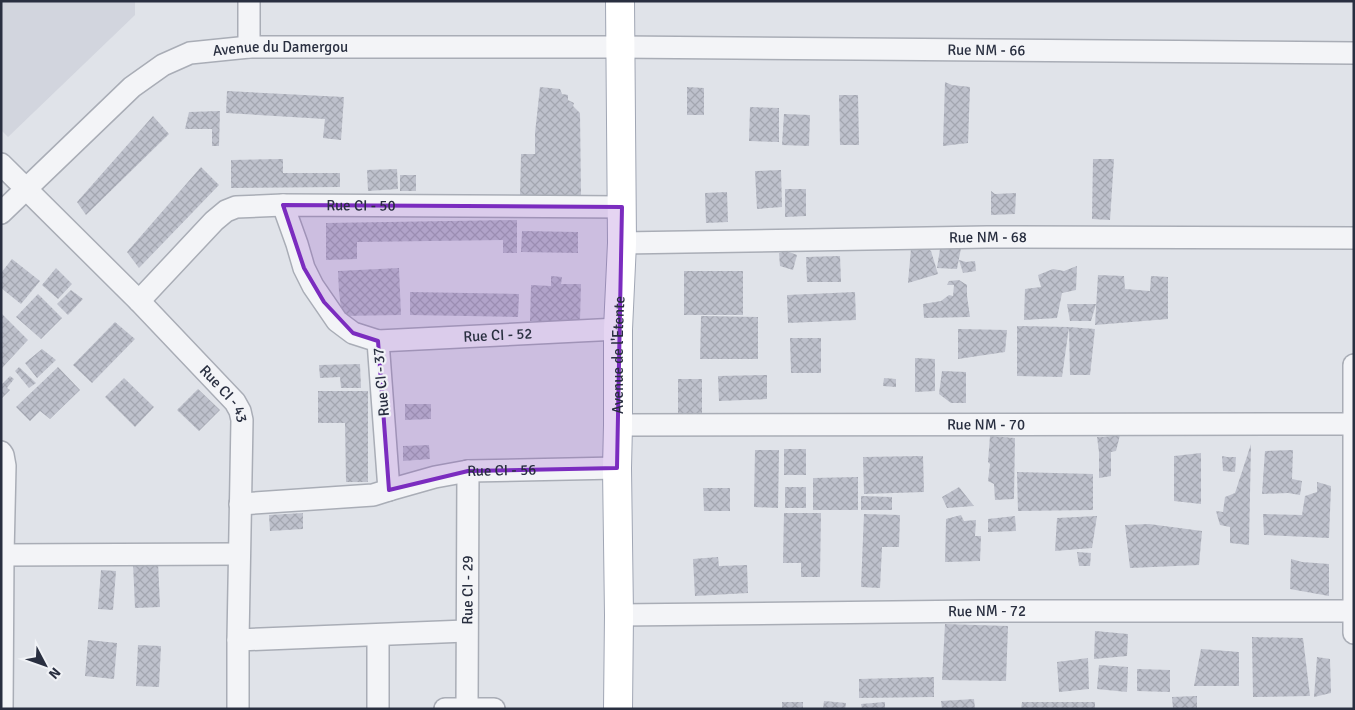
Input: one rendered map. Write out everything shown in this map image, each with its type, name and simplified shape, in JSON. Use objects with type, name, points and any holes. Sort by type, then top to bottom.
[{"type":"main road","name":"Avenue de l'Etente","points":[[618,709],[618,329],[622,243],[620,1]]},
{"type":"street","points":[[249,1],[249,47]]},
{"type":"street","name":"Avenue du Damergou","points":[[1,213],[132,87],[163,65],[190,53],[249,47],[619,47]]},
{"type":"street","name":"Rue NM - 66","points":[[619,47],[1354,53]]},
{"type":"street","name":"Rue CI - 43","points":[[1,164],[140,301],[235,402],[240,411],[242,420],[238,709]]},
{"type":"street","name":"Rue CI - 50","points":[[140,301],[214,221],[226,211],[236,207],[283,205],[622,207]]},
{"type":"street","name":"Rue CI - 37","points":[[283,205],[304,268],[313,286],[337,321],[353,333],[378,341],[381,493]]},
{"type":"street","name":"Rue NM - 68","points":[[622,243],[987,237],[1354,238]]},
{"type":"street","name":"Rue CI - 52","points":[[378,341],[618,329]]},
{"type":"street","points":[[1354,365],[1354,633]]},
{"type":"street","name":"Rue NM - 70","points":[[618,425],[1353,424]]},
{"type":"street","points":[[1,452],[5,466],[2,555],[2,709]]},
{"type":"street","name":"Rue CI - 56","points":[[240,504],[381,493],[435,477],[468,471],[617,468]]},
{"type":"street","name":"Rue CI - 29","points":[[467,708],[468,471]]},
{"type":"street","points":[[2,555],[239,554]]},
{"type":"street","name":"Rue NM - 72","points":[[619,615],[982,611],[1353,611]]},
{"type":"street","points":[[238,640],[466,631]]},
{"type":"street","points":[[378,635],[378,709]]},
{"type":"street","points":[[445,709],[494,709]]},
{"type":"highlighted area","points":[[283,205],[622,207],[617,468],[468,471],[389,490],[378,341],[353,333],[324,302],[304,268]]},
{"type":"shaded area","points":[[1,1],[135,1],[135,15],[8,137],[1,130]]},
{"type":"building","points":[[945,82],[952,85],[970,87],[968,143],[943,146]]},
{"type":"building","points":[[540,87],[560,89],[562,94],[568,95],[568,100],[574,103],[573,106],[580,113],[581,196],[520,196],[521,154],[535,154],[535,133]]},
{"type":"building","points":[[687,87],[704,88],[704,115],[687,115]]},
{"type":"building","points":[[227,91],[344,97],[341,140],[323,138],[325,119],[226,113]]},
{"type":"building","points":[[839,95],[858,95],[859,145],[840,145]]},
{"type":"building","points":[[750,107],[779,108],[779,142],[749,141]]},
{"type":"building","points":[[220,111],[219,146],[212,146],[212,129],[185,129],[189,112]]},
{"type":"building","points":[[784,114],[810,115],[809,146],[782,145]]},
{"type":"building","points":[[153,116],[169,134],[86,215],[77,202]]},
{"type":"building","points":[[283,159],[283,173],[340,173],[340,187],[231,188],[231,160]]},
{"type":"building","points":[[1093,159],[1114,159],[1110,220],[1092,219]]},
{"type":"building","points":[[201,167],[219,185],[139,268],[127,252]]},
{"type":"building","points":[[397,169],[398,189],[368,191],[367,170]]},
{"type":"building","points":[[781,170],[782,207],[757,209],[755,171]]},
{"type":"building","points":[[400,175],[416,175],[416,191],[400,191]]},
{"type":"building","points":[[785,189],[806,189],[806,216],[785,217]]},
{"type":"building","points":[[991,191],[995,194],[1016,193],[1015,214],[991,215]]},
{"type":"building","points":[[727,192],[728,222],[706,223],[705,193]]},
{"type":"building","points":[[517,220],[517,253],[503,253],[503,240],[357,242],[357,259],[326,260],[326,223]]},
{"type":"building","points":[[522,231],[578,232],[578,253],[521,252]]},
{"type":"building","points":[[925,247],[931,251],[938,274],[908,283],[911,248]]},
{"type":"building","points":[[961,248],[957,269],[937,268],[940,249]]},
{"type":"building","points":[[786,251],[797,255],[793,270],[780,266],[779,253]]},
{"type":"building","points":[[840,256],[841,282],[807,282],[806,257]]},
{"type":"building","points":[[12,259],[40,281],[21,304],[1,288],[1,273]]},
{"type":"building","points":[[959,260],[966,262],[975,261],[976,271],[963,273]]},
{"type":"building","points":[[1077,266],[1076,290],[1062,293],[1057,318],[1024,320],[1025,289],[1041,287],[1038,275],[1053,269],[1064,271]]},
{"type":"building","points":[[56,268],[72,284],[58,299],[42,285]]},
{"type":"building","points":[[399,268],[401,315],[342,316],[338,271]]},
{"type":"building","points":[[684,271],[743,271],[743,315],[684,315]]},
{"type":"building","points":[[1098,275],[1124,276],[1125,289],[1150,291],[1151,276],[1168,277],[1168,319],[1095,325]]},
{"type":"building","points":[[551,276],[562,277],[561,284],[581,284],[580,321],[530,321],[531,285],[551,286]]},
{"type":"building","points":[[959,280],[967,285],[970,317],[924,318],[923,304],[941,301],[949,295],[953,296],[954,285],[947,285],[949,281]]},
{"type":"building","points":[[71,290],[83,299],[68,315],[57,304]]},
{"type":"building","points":[[410,292],[519,294],[518,317],[410,315]]},
{"type":"building","points":[[855,292],[856,320],[788,323],[787,295]]},
{"type":"building","points":[[38,294],[62,318],[41,339],[16,317]]},
{"type":"building","points":[[1067,304],[1096,304],[1091,321],[1070,321]]},
{"type":"building","points":[[1,313],[28,340],[1,369]]},
{"type":"building","points":[[701,316],[758,317],[758,359],[700,359]]},
{"type":"building","points":[[115,322],[135,339],[92,383],[73,365]]},
{"type":"building","points":[[1017,326],[1069,327],[1062,377],[1017,376]]},
{"type":"building","points":[[1069,327],[1095,329],[1090,375],[1070,375]]},
{"type":"building","points":[[958,329],[1007,330],[1005,352],[958,359]]},
{"type":"building","points":[[790,338],[821,338],[821,373],[791,373]]},
{"type":"building","points":[[42,349],[56,360],[37,378],[25,363]]},
{"type":"building","points":[[915,358],[935,359],[935,391],[915,392]]},
{"type":"building","points":[[360,364],[361,388],[341,388],[340,377],[320,378],[319,365]]},
{"type":"building","points":[[19,367],[36,383],[29,388],[15,371]]},
{"type":"building","points":[[58,367],[80,390],[50,419],[40,411],[30,421],[16,407]]},
{"type":"building","points":[[942,371],[966,372],[966,403],[951,403],[939,394]]},
{"type":"building","points":[[767,375],[767,399],[719,401],[718,376]]},
{"type":"building","points":[[10,376],[14,379],[7,388],[10,390],[1,399],[1,385]]},
{"type":"building","points":[[124,378],[154,407],[135,427],[105,397]]},
{"type":"building","points":[[884,378],[896,379],[896,387],[883,386]]},
{"type":"building","points":[[678,379],[702,379],[702,414],[678,414]]},
{"type":"building","points":[[198,389],[220,410],[199,431],[177,410]]},
{"type":"building","points":[[318,391],[368,391],[368,482],[346,482],[345,423],[318,423]]},
{"type":"building","points":[[405,404],[431,404],[431,419],[405,420]]},
{"type":"building","points":[[1120,435],[1116,451],[1111,452],[1111,476],[1099,478],[1097,437]]},
{"type":"building","points":[[990,436],[1015,438],[1014,499],[995,500],[994,484],[988,481]]},
{"type":"building","points":[[1251,444],[1249,545],[1230,543],[1230,527],[1220,525],[1216,511],[1223,512],[1225,497],[1235,493]]},
{"type":"building","points":[[429,445],[430,459],[403,461],[403,446]]},
{"type":"building","points":[[784,449],[806,449],[806,475],[784,475]]},
{"type":"building","points":[[755,450],[779,450],[778,508],[754,507]]},
{"type":"building","points":[[1293,450],[1292,479],[1302,481],[1300,495],[1288,493],[1262,494],[1265,451]]},
{"type":"building","points":[[1201,453],[1201,504],[1174,501],[1174,456]]},
{"type":"building","points":[[923,456],[924,492],[864,494],[863,457]]},
{"type":"building","points":[[1222,456],[1236,457],[1235,472],[1223,471]]},
{"type":"building","points":[[1017,472],[1093,474],[1093,510],[1018,511]]},
{"type":"building","points":[[858,477],[858,510],[813,510],[813,478]]},
{"type":"building","points":[[1317,482],[1331,486],[1329,538],[1264,535],[1263,514],[1302,515],[1305,496],[1317,492]]},
{"type":"building","points":[[785,487],[806,487],[806,508],[785,508]]},
{"type":"building","points":[[959,487],[974,506],[947,508],[942,497]]},
{"type":"building","points":[[703,488],[730,488],[730,511],[704,511]]},
{"type":"building","points":[[861,496],[892,497],[892,510],[861,510]]},
{"type":"building","points":[[303,513],[303,529],[270,531],[269,515]]},
{"type":"building","points":[[784,513],[821,513],[820,577],[801,577],[801,563],[783,563]]},
{"type":"building","points":[[864,514],[900,515],[899,547],[882,547],[880,588],[861,587]]},
{"type":"building","points":[[961,515],[964,521],[976,520],[975,536],[981,536],[980,561],[945,562],[946,519]]},
{"type":"building","points":[[1015,516],[1016,531],[988,532],[988,519]]},
{"type":"building","points":[[1097,516],[1092,548],[1055,551],[1057,518]]},
{"type":"building","points":[[1149,524],[1202,531],[1199,565],[1130,568],[1125,525]]},
{"type":"building","points":[[1077,552],[1091,553],[1090,566],[1079,566]]},
{"type":"building","points":[[718,557],[719,566],[747,565],[748,593],[695,596],[693,559]]},
{"type":"building","points":[[1291,559],[1302,562],[1329,564],[1329,596],[1290,589]]},
{"type":"building","points":[[158,562],[160,607],[135,608],[133,563]]},
{"type":"building","points":[[101,570],[116,571],[113,610],[98,609]]},
{"type":"building","points":[[945,624],[1008,626],[1006,681],[942,680]]},
{"type":"building","points":[[1095,631],[1128,634],[1127,656],[1094,659]]},
{"type":"building","points":[[1252,637],[1303,638],[1310,696],[1253,697]]},
{"type":"building","points":[[88,640],[117,643],[114,679],[85,676]]},
{"type":"building","points":[[138,645],[161,646],[159,687],[136,686]]},
{"type":"building","points":[[1201,649],[1239,652],[1239,686],[1194,686]]},
{"type":"building","points":[[1317,657],[1330,659],[1331,693],[1314,697]]},
{"type":"building","points":[[1088,658],[1089,689],[1059,692],[1057,662]]},
{"type":"building","points":[[1099,665],[1128,667],[1127,692],[1097,689]]},
{"type":"building","points":[[1137,669],[1170,670],[1170,692],[1137,691]]},
{"type":"building","points":[[934,677],[934,697],[859,698],[859,679]]},
{"type":"building","points":[[1197,696],[1197,709],[1173,709],[1172,697]]},
{"type":"building","points":[[974,699],[975,709],[942,709],[941,701]]},
{"type":"building","points":[[824,701],[846,703],[845,709],[823,709]]},
{"type":"building","points":[[782,702],[803,702],[803,709],[782,709]]},
{"type":"building","points":[[885,702],[885,709],[862,709],[861,704]]},
{"type":"building","points":[[1022,702],[1095,702],[1095,709],[1021,709]]}]
